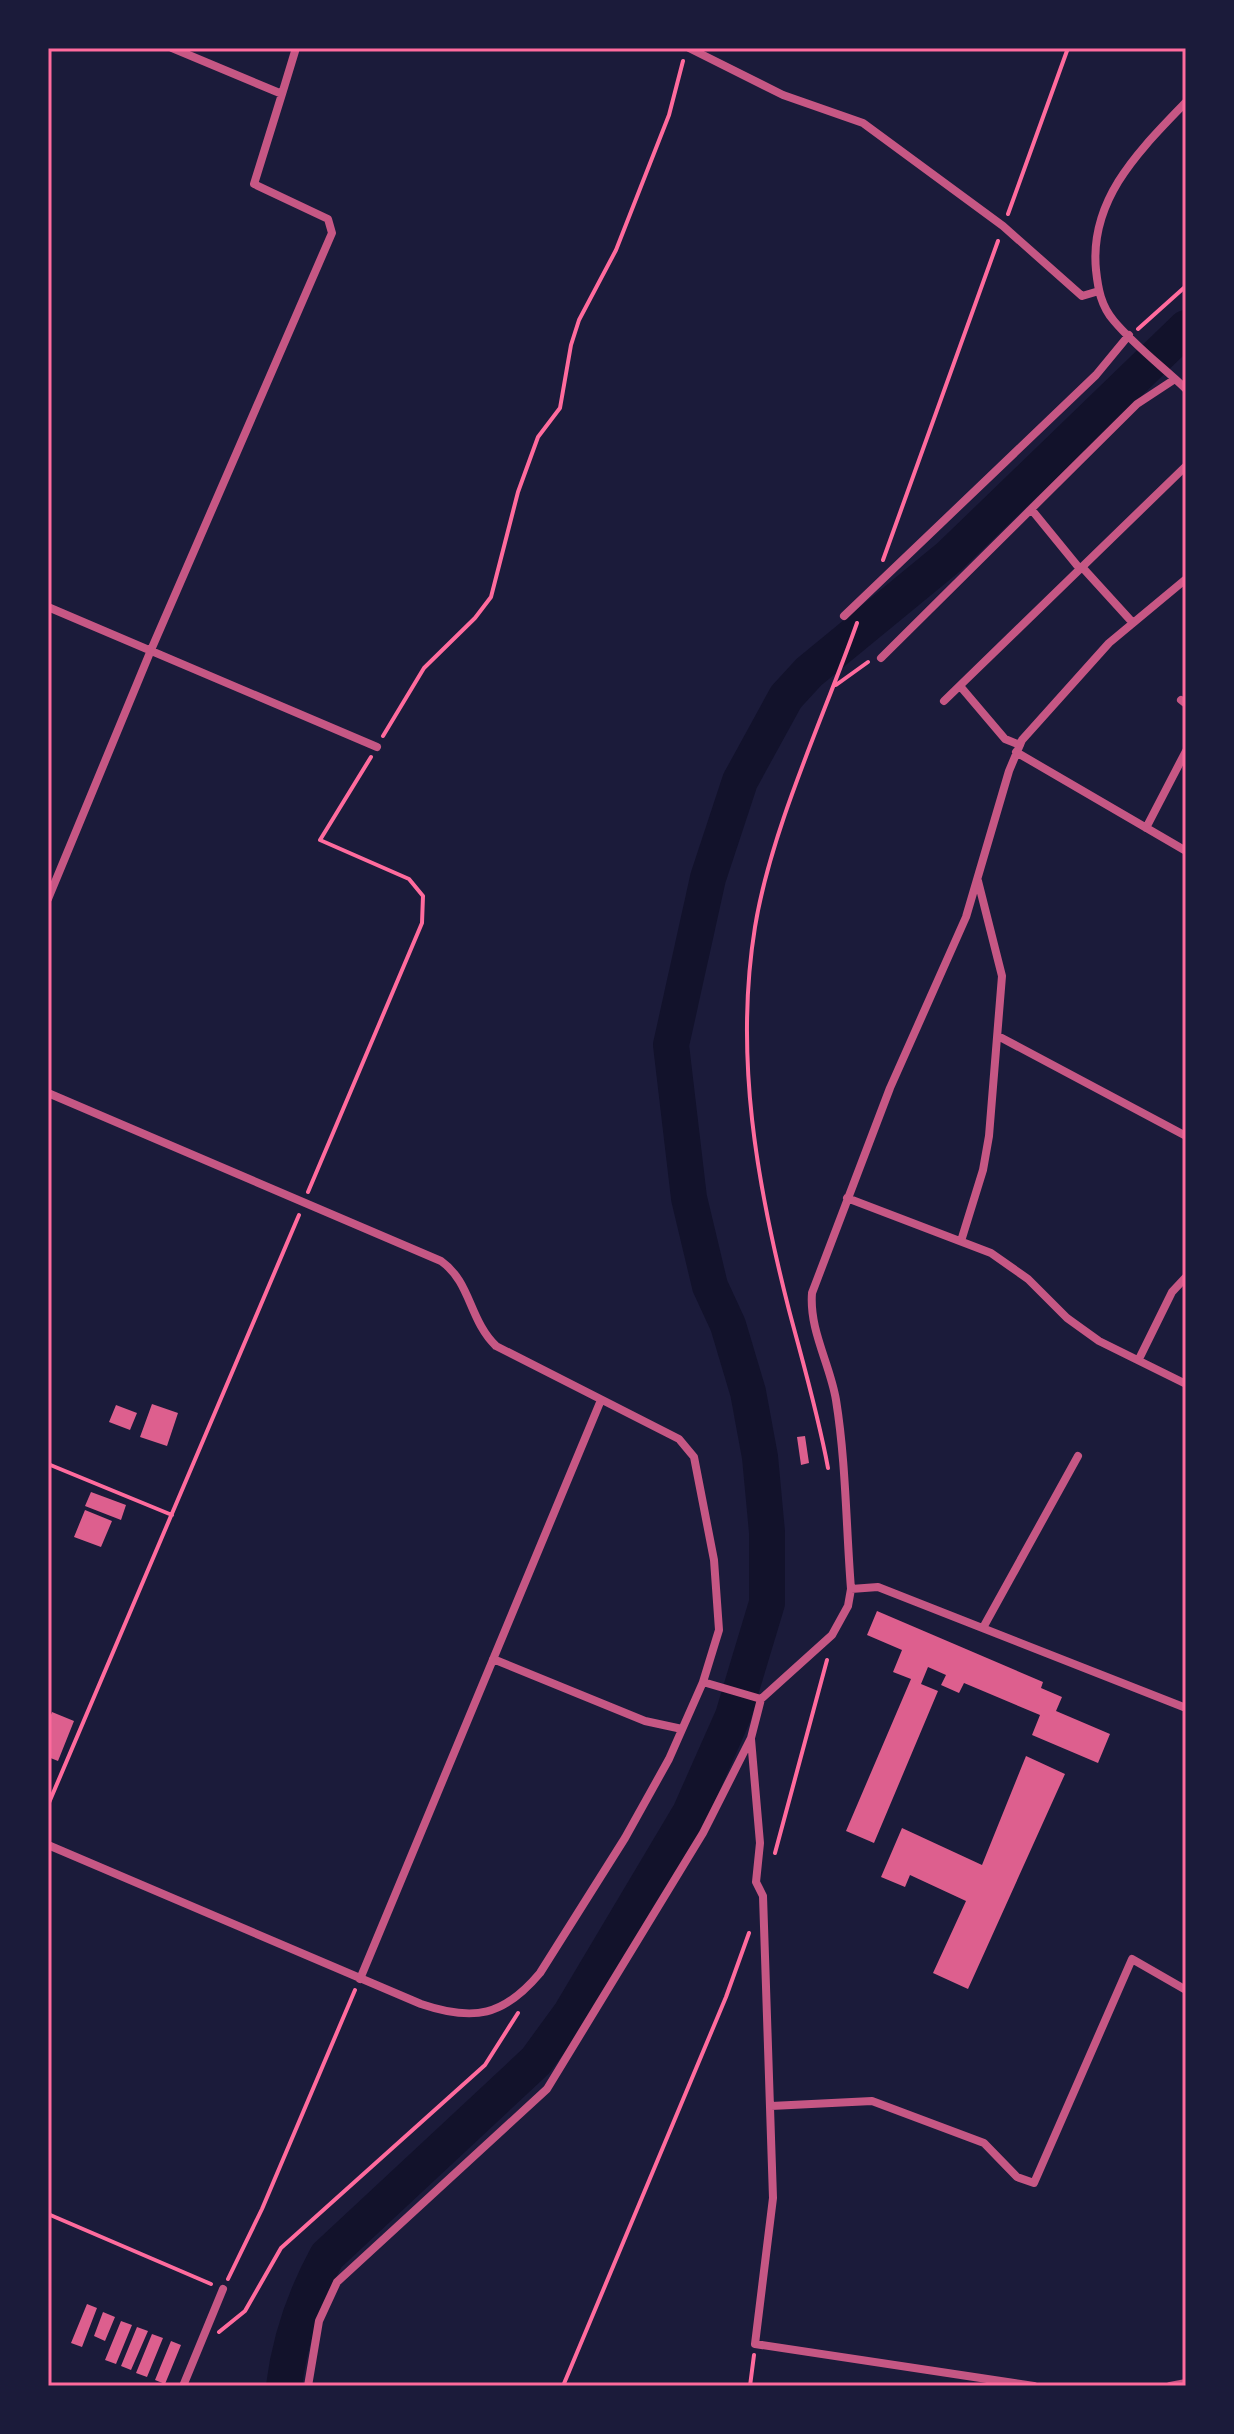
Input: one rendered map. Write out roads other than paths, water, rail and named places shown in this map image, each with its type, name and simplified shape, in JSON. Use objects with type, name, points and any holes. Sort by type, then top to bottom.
[{"type":"street","points":[[172,48],[282,94]]},
{"type":"street","points":[[48,899],[151,650],[332,233],[328,219],[254,184],[296,48]]},
{"type":"street","points":[[688,48],[783,95],[863,123],[1003,226],[1082,296],[1099,291]]},
{"type":"street","points":[[1186,102],[1137,154],[1112,189],[1096,236],[1099,291],[1114,321],[1186,389]]},
{"type":"street","points":[[844,616],[1132,338]]},
{"type":"street","points":[[881,658],[1137,404],[1171,375]]},
{"type":"street","points":[[944,701],[1186,466]]},
{"type":"street","points":[[1031,509],[1133,623]]},
{"type":"street","points":[[1034,2386],[755,2344],[773,2198],[763,1896],[756,1882],[760,1843],[751,1738],[757,1698],[832,1635],[848,1606],[851,1589],[841,1434],[835,1395],[811,1307],[812,1293],[847,1198],[890,1088],[966,917],[1018,748],[1044,712],[1133,623],[1186,579]]},
{"type":"street","points":[[48,607],[377,747]]},
{"type":"street","points":[[960,686],[1005,739],[1186,851]]},
{"type":"street","points":[[1146,828],[1186,751]]},
{"type":"street","points":[[961,1241],[985,1159],[1002,976],[977,878]]},
{"type":"street","points":[[998,1036],[1186,1136]]},
{"type":"street","points":[[48,1093],[441,1261],[463,1280],[472,1313],[484,1334],[496,1346],[665,1429],[679,1439],[694,1457],[714,1560],[719,1630],[703,1682],[682,1729],[625,1838],[552,1955],[524,1991],[496,2010],[456,2014],[360,1979],[48,1845]]},
{"type":"street","points":[[847,1198],[961,1241],[1010,1265],[1067,1318],[1099,1341],[1186,1384]]},
{"type":"street","points":[[1139,1359],[1172,1292],[1186,1277]]},
{"type":"street","points":[[360,1979],[601,1400]]},
{"type":"street","points":[[984,1626],[1078,1456]]},
{"type":"street","points":[[851,1589],[878,1587],[984,1626],[1186,1708]]},
{"type":"street","points":[[493,1659],[645,1721],[682,1729]]},
{"type":"street","points":[[703,1682],[757,1698]]},
{"type":"street","points":[[308,2386],[319,2321],[337,2282],[547,2089],[703,1833],[751,1738]]},
{"type":"street","points":[[771,2106],[872,2101],[984,2143],[1017,2177],[1034,2183],[1132,1959],[1186,1990]]},
{"type":"street","points":[[183,2386],[223,2289]]},
{"type":"street","points":[[1170,2386],[1186,2383]]},
{"type":"waterway","points":[[284,2386],[299,2319],[327,2256],[536,2061],[571,2013],[690,1813],[733,1716],[767,1603],[767,1532],[760,1457],[748,1392],[728,1325],[710,1286],[689,1198],[671,1045],[708,878],[740,781],[786,697],[809,672],[949,557],[1186,328]]}]
